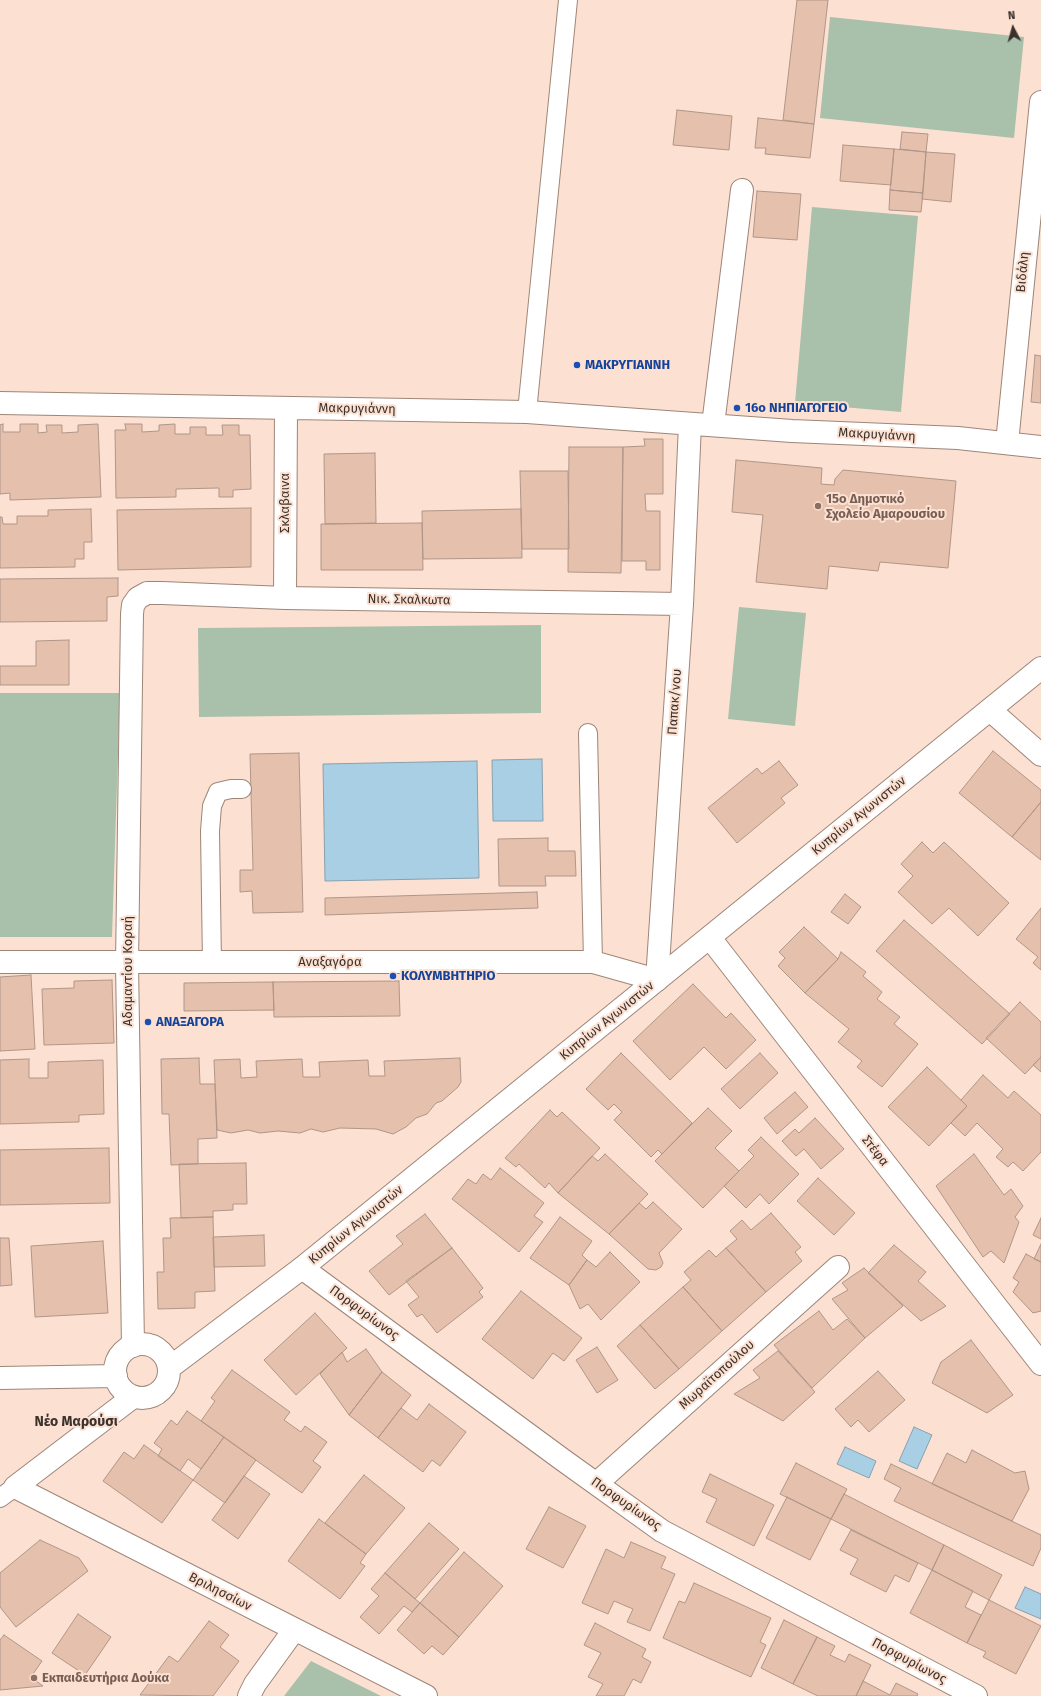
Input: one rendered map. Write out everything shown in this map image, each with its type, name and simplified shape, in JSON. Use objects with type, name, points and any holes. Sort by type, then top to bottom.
[{"type":"street","name":"Βιδάλη","points":[[1007,443],[1034,238],[1041,102]]},
{"type":"street","points":[[713,425],[742,190]]},
{"type":"street","name":"Μακρυγιάννη","points":[[0,404],[527,412],[690,424],[1007,443],[1041,447]]},
{"type":"street","name":"Σκλαβαινα","points":[[285,598],[286,408]]},
{"type":"street","name":"Παπακ/νου","points":[[657,980],[682,604],[690,424]]},
{"type":"street","name":"Νικ. Σκαλκωτα","points":[[138,598],[146,594],[162,593],[285,598],[682,604]]},
{"type":"street","name":"Αδαμαντίου Κοραή","points":[[133,1346],[127,963],[132,614],[133,605],[138,598]]},
{"type":"street","name":"Κυπρίων Αγωνιστών","points":[[169,1368],[302,1268],[1041,668]]},
{"type":"street","points":[[990,710],[1041,755]]},
{"type":"street","name":"Στέφα","points":[[710,938],[1041,1364]]},
{"type":"street","name":"Αναξαγόρα","points":[[0,962],[592,962],[657,980]]},
{"type":"street","name":"Μωραϊτοπούλου","points":[[597,1483],[838,1267]]},
{"type":"street","name":"Πορφυρίωνος","points":[[302,1268],[556,1456],[597,1483],[662,1531],[976,1696]]},
{"type":"street","points":[[147,1344],[155,1347],[162,1352],[167,1360],[169,1368],[169,1377],[166,1386],[151,1397],[133,1397],[119,1385],[116,1376],[118,1360],[122,1352],[133,1346],[147,1344]]},
{"type":"street","points":[[0,1378],[116,1376]]},
{"type":"street","points":[[8,1492],[133,1397]]},
{"type":"street","name":"Βριλησσίων","points":[[8,1492],[294,1630],[426,1696]]},
{"type":"street","points":[[249,1696],[255,1684],[294,1630]]},
{"type":"lane","points":[[527,412],[568,0]]},
{"type":"lane","points":[[588,733],[592,962]]},
{"type":"lane","points":[[212,963],[210,831],[212,806],[218,792],[231,789],[242,789]]},
{"type":"green space","points":[[830,17],[1024,37],[1014,138],[820,118]]},
{"type":"green space","points":[[812,207],[918,216],[901,412],[795,403]]},
{"type":"green space","points":[[739,607],[806,613],[795,726],[728,719]]},
{"type":"green space","points":[[541,625],[541,713],[199,717],[198,628]]},
{"type":"green space","points":[[0,693],[120,693],[112,937],[0,937]]},
{"type":"green space","points":[[311,1661],[381,1696],[284,1696]]},
{"type":"water","points":[[542,759],[543,821],[493,821],[492,760]]},
{"type":"water","points":[[477,761],[479,878],[325,881],[323,764]]},
{"type":"water","points":[[914,1427],[932,1435],[917,1469],[899,1461]]},
{"type":"water","points":[[845,1447],[876,1461],[869,1478],[837,1464]]},
{"type":"water","points":[[1025,1587],[1041,1594],[1041,1619],[1015,1608]]},
{"type":"building","points":[[797,0],[828,0],[814,124],[783,120]]},
{"type":"building","points":[[677,110],[732,116],[729,150],[673,145]]},
{"type":"building","points":[[758,118],[814,124],[810,158],[765,154],[766,148],[755,148]]},
{"type":"building","points":[[902,132],[928,134],[926,152],[900,149]]},
{"type":"building","points":[[843,145],[894,149],[891,185],[840,181]]},
{"type":"building","points":[[894,149],[926,152],[923,193],[890,190]]},
{"type":"building","points":[[926,152],[955,154],[951,202],[922,199]]},
{"type":"building","points":[[890,190],[923,193],[921,212],[889,210]]},
{"type":"building","points":[[757,191],[801,194],[797,240],[753,237]]},
{"type":"building","points":[[1035,355],[1041,356],[1041,403],[1031,402]]},
{"type":"building","points":[[3,424],[3,432],[20,432],[20,424],[38,424],[38,433],[47,432],[46,425],[62,425],[62,433],[78,432],[78,425],[98,424],[101,497],[10,500],[10,493],[0,494],[0,425]]},
{"type":"building","points":[[125,424],[142,424],[142,432],[159,431],[159,425],[175,424],[175,434],[190,434],[190,427],[206,427],[206,435],[223,435],[222,425],[239,425],[239,435],[250,435],[251,489],[233,490],[233,497],[219,497],[219,488],[176,489],[176,497],[116,498],[115,430],[126,430]]},
{"type":"building","points":[[644,439],[663,439],[663,494],[645,494],[646,511],[660,511],[660,570],[646,570],[646,561],[622,561],[623,447],[645,446]]},
{"type":"building","points":[[569,447],[623,447],[621,573],[568,572]]},
{"type":"building","points":[[375,453],[376,523],[325,524],[324,454]]},
{"type":"building","points":[[736,460],[822,468],[821,484],[834,485],[835,479],[843,470],[956,481],[948,568],[880,562],[878,571],[829,566],[827,589],[756,582],[763,515],[732,512]]},
{"type":"building","points":[[520,471],[568,471],[569,549],[522,549]]},
{"type":"building","points":[[251,508],[251,567],[118,570],[117,510]]},
{"type":"building","points":[[91,509],[92,542],[84,542],[84,559],[75,559],[75,567],[0,568],[0,517],[2,517],[3,524],[17,524],[17,516],[48,516],[48,510]]},
{"type":"building","points":[[521,509],[522,558],[423,559],[422,511]]},
{"type":"building","points":[[422,523],[423,570],[321,570],[321,524]]},
{"type":"building","points":[[118,578],[118,596],[107,597],[107,621],[0,622],[0,579]]},
{"type":"building","points":[[69,640],[69,685],[0,685],[0,666],[36,666],[36,641]]},
{"type":"building","points":[[993,751],[1041,790],[1041,802],[1012,837],[959,793]]},
{"type":"building","points":[[299,753],[303,912],[253,913],[252,891],[240,892],[240,870],[253,870],[250,754]]},
{"type":"building","points":[[779,761],[798,785],[781,798],[785,803],[737,843],[708,808],[757,768],[762,774]]},
{"type":"building","points":[[1041,802],[1041,860],[1012,837]]},
{"type":"building","points":[[548,838],[548,851],[575,851],[576,876],[545,876],[546,886],[499,886],[498,839]]},
{"type":"building","points":[[922,842],[933,853],[944,842],[1009,903],[978,936],[949,908],[932,924],[898,892],[913,876],[901,864]]},
{"type":"building","points":[[537,892],[538,908],[325,915],[325,898]]},
{"type":"building","points":[[845,894],[861,907],[848,924],[831,912]]},
{"type":"building","points":[[1041,908],[1041,970],[1033,963],[1038,957],[1016,939]]},
{"type":"building","points":[[904,920],[1010,1014],[982,1044],[876,951]]},
{"type":"building","points":[[804,927],[838,959],[805,993],[778,966],[785,958],[779,952]]},
{"type":"building","points":[[841,952],[866,972],[863,976],[882,992],[877,999],[900,1017],[894,1024],[918,1044],[882,1087],[857,1067],[862,1061],[838,1042],[849,1029],[805,993],[838,959]]},
{"type":"building","points":[[31,975],[35,1049],[0,1051],[0,977]]},
{"type":"building","points":[[112,980],[114,1043],[44,1045],[42,989],[74,988],[74,981]]},
{"type":"building","points":[[399,981],[400,1016],[274,1017],[273,982]]},
{"type":"building","points":[[273,982],[274,1010],[184,1011],[184,983]]},
{"type":"building","points":[[693,984],[726,1018],[731,1013],[756,1040],[726,1069],[704,1047],[670,1080],[633,1041]]},
{"type":"building","points":[[1020,1002],[1041,1022],[1041,1057],[1025,1074],[986,1038]]},
{"type":"building","points":[[621,1053],[692,1123],[662,1154],[658,1150],[651,1157],[614,1120],[622,1112],[614,1104],[608,1110],[586,1089]]},
{"type":"building","points":[[760,1053],[778,1073],[740,1109],[721,1089]]},
{"type":"building","points":[[1041,1057],[1041,1072],[1033,1065]]},
{"type":"building","points":[[199,1058],[200,1084],[215,1084],[217,1138],[198,1139],[198,1164],[171,1165],[169,1114],[162,1114],[161,1059]]},
{"type":"building","points":[[460,1058],[461,1082],[458,1087],[442,1101],[436,1103],[427,1114],[416,1118],[406,1127],[393,1134],[376,1129],[340,1128],[323,1132],[311,1129],[300,1133],[278,1131],[260,1133],[248,1130],[231,1133],[217,1130],[214,1060],[240,1059],[241,1078],[257,1077],[256,1061],[302,1059],[303,1077],[320,1077],[319,1062],[368,1060],[369,1076],[385,1076],[384,1061]]},
{"type":"building","points":[[29,1059],[29,1078],[48,1078],[48,1062],[103,1060],[104,1114],[79,1115],[79,1122],[0,1124],[0,1060]]},
{"type":"building","points":[[927,1067],[967,1106],[929,1146],[888,1107]]},
{"type":"building","points":[[983,1075],[1008,1098],[1014,1091],[1041,1115],[1041,1152],[1023,1171],[1013,1162],[1008,1167],[996,1157],[1003,1149],[977,1123],[965,1136],[951,1123],[967,1106],[961,1100]]},
{"type":"building","points":[[795,1092],[808,1107],[777,1134],[764,1118]]},
{"type":"building","points":[[708,1108],[732,1131],[715,1148],[739,1171],[703,1208],[655,1161]]},
{"type":"building","points":[[550,1110],[557,1117],[562,1112],[600,1148],[558,1193],[549,1183],[545,1188],[519,1164],[516,1167],[505,1158]]},
{"type":"building","points":[[815,1118],[844,1149],[821,1169],[804,1149],[796,1156],[782,1141],[795,1129],[799,1133]]},
{"type":"building","points":[[761,1137],[799,1174],[769,1204],[760,1194],[746,1208],[724,1186],[754,1156],[748,1150]]},
{"type":"building","points":[[109,1148],[110,1203],[0,1205],[0,1150]]},
{"type":"building","points":[[605,1154],[648,1194],[609,1234],[558,1193],[592,1156],[598,1161]]},
{"type":"building","points":[[974,1154],[1004,1195],[1011,1189],[1023,1206],[1015,1217],[1019,1222],[1004,1263],[991,1251],[983,1257],[936,1186]]},
{"type":"building","points":[[246,1163],[247,1204],[233,1204],[233,1210],[213,1211],[213,1217],[181,1218],[179,1164]]},
{"type":"building","points":[[500,1168],[544,1203],[534,1216],[543,1222],[519,1252],[452,1199],[468,1179],[476,1184],[483,1174],[491,1180]]},
{"type":"building","points":[[818,1178],[855,1213],[834,1235],[797,1201]]},
{"type":"building","points":[[653,1202],[682,1229],[659,1253],[663,1263],[661,1267],[656,1270],[648,1269],[609,1234],[639,1203],[646,1209]]},
{"type":"building","points":[[771,1213],[801,1247],[795,1252],[802,1261],[766,1292],[726,1248],[737,1239],[730,1231],[742,1220],[751,1230]]},
{"type":"building","points":[[425,1214],[452,1248],[389,1295],[369,1271],[403,1244],[396,1236]]},
{"type":"building","points":[[213,1217],[215,1291],[195,1292],[195,1308],[158,1309],[157,1272],[164,1272],[163,1238],[171,1238],[170,1218]]},
{"type":"building","points":[[560,1217],[592,1241],[582,1255],[587,1260],[569,1285],[530,1258]]},
{"type":"building","points":[[1041,1218],[1041,1239],[1033,1235]]},
{"type":"building","points":[[264,1235],[265,1266],[214,1267],[213,1237]]},
{"type":"building","points":[[0,1238],[9,1238],[12,1285],[0,1286]]},
{"type":"building","points":[[103,1241],[108,1313],[35,1317],[31,1246]]},
{"type":"building","points":[[1041,1244],[1041,1262],[1034,1259]]},
{"type":"building","points":[[894,1245],[926,1272],[918,1281],[946,1306],[921,1321],[868,1273]]},
{"type":"building","points":[[452,1248],[483,1288],[479,1292],[483,1297],[437,1333],[422,1314],[417,1317],[408,1305],[419,1297],[406,1281]]},
{"type":"building","points":[[726,1248],[766,1292],[722,1331],[683,1287],[691,1280],[684,1272],[709,1250],[716,1257]]},
{"type":"building","points":[[610,1252],[640,1282],[601,1320],[588,1304],[580,1309],[569,1285],[587,1260],[596,1267]]},
{"type":"building","points":[[1026,1254],[1041,1262],[1041,1311],[1033,1313],[1013,1292],[1019,1282],[1013,1278]]},
{"type":"building","points":[[864,1268],[903,1306],[865,1338],[832,1299],[848,1290],[842,1283]]},
{"type":"building","points":[[683,1287],[722,1331],[679,1369],[640,1325]]},
{"type":"building","points":[[521,1291],[582,1338],[564,1361],[553,1353],[533,1379],[482,1339]]},
{"type":"building","points":[[819,1311],[833,1330],[847,1319],[865,1338],[812,1388],[774,1345]]},
{"type":"building","points":[[315,1313],[347,1348],[296,1395],[264,1360]]},
{"type":"building","points":[[640,1325],[679,1369],[655,1389],[617,1346]]},
{"type":"building","points":[[971,1340],[1013,1395],[987,1413],[932,1383],[941,1362]]},
{"type":"building","points":[[597,1347],[618,1380],[597,1393],[576,1360]]},
{"type":"building","points":[[366,1349],[382,1372],[349,1415],[320,1374],[342,1352],[347,1362]]},
{"type":"building","points":[[778,1351],[815,1392],[783,1421],[734,1394],[760,1378],[753,1370]]},
{"type":"building","points":[[232,1370],[290,1412],[284,1420],[301,1432],[305,1426],[327,1442],[313,1461],[321,1467],[302,1493],[201,1421],[215,1401],[211,1398]]},
{"type":"building","points":[[878,1371],[905,1400],[869,1432],[858,1420],[851,1427],[835,1409]]},
{"type":"building","points":[[382,1372],[411,1395],[378,1438],[349,1415]]},
{"type":"building","points":[[429,1404],[466,1432],[440,1466],[432,1460],[423,1472],[378,1438],[401,1408],[417,1420]]},
{"type":"building","points":[[187,1411],[224,1437],[201,1469],[188,1459],[180,1471],[158,1456],[162,1449],[154,1443],[171,1420],[177,1425]]},
{"type":"building","points":[[224,1437],[256,1460],[225,1503],[193,1480]]},
{"type":"building","points":[[144,1445],[193,1480],[162,1523],[103,1481],[124,1452],[134,1459]]},
{"type":"building","points":[[972,1450],[1015,1473],[1025,1471],[1029,1489],[1012,1521],[932,1484],[947,1453],[966,1463]]},
{"type":"building","points":[[796,1463],[847,1489],[831,1519],[780,1494]]},
{"type":"building","points":[[891,1464],[1041,1535],[1041,1548],[1033,1566],[894,1501],[901,1488],[884,1479]]},
{"type":"building","points":[[710,1474],[774,1505],[754,1546],[706,1522],[717,1499],[702,1492]]},
{"type":"building","points":[[364,1475],[405,1508],[366,1554],[325,1523]]},
{"type":"building","points":[[244,1476],[270,1494],[238,1539],[212,1520]]},
{"type":"building","points":[[844,1494],[944,1545],[932,1570],[831,1519]]},
{"type":"building","points":[[787,1497],[831,1519],[810,1560],[766,1538]]},
{"type":"building","points":[[549,1507],[586,1526],[563,1568],[526,1549]]},
{"type":"building","points":[[319,1519],[366,1554],[360,1563],[365,1566],[340,1599],[288,1561]]},
{"type":"building","points":[[429,1523],[459,1549],[415,1599],[385,1573]]},
{"type":"building","points":[[851,1530],[918,1563],[909,1582],[895,1575],[886,1592],[850,1574],[858,1559],[840,1550]]},
{"type":"building","points":[[40,1540],[79,1558],[88,1571],[16,1627],[0,1607],[0,1573]]},
{"type":"building","points":[[631,1542],[666,1557],[661,1568],[675,1574],[650,1631],[627,1622],[633,1609],[614,1601],[608,1614],[582,1603],[606,1549],[624,1558]]},
{"type":"building","points":[[944,1545],[1002,1575],[989,1600],[932,1570]]},
{"type":"building","points":[[464,1552],[503,1586],[459,1637],[420,1603]]},
{"type":"building","points":[[932,1570],[973,1591],[965,1607],[981,1615],[967,1643],[910,1613]]},
{"type":"building","points":[[385,1573],[420,1603],[412,1612],[404,1606],[379,1634],[360,1617],[379,1596],[371,1589]]},
{"type":"building","points":[[694,1583],[771,1618],[760,1642],[766,1645],[751,1677],[663,1638],[679,1601],[685,1603]]},
{"type":"building","points":[[989,1600],[1041,1626],[1016,1674],[983,1657],[986,1652],[967,1643]]},
{"type":"building","points":[[420,1603],[459,1637],[443,1655],[432,1646],[424,1654],[397,1630]]},
{"type":"building","points":[[78,1614],[111,1637],[85,1675],[52,1653]]},
{"type":"building","points":[[784,1620],[817,1637],[793,1684],[761,1668]]},
{"type":"building","points":[[209,1621],[229,1635],[220,1647],[239,1661],[213,1696],[140,1695],[169,1656],[178,1662]]},
{"type":"building","points":[[595,1623],[646,1649],[642,1657],[651,1662],[641,1683],[633,1679],[624,1696],[596,1696],[603,1684],[588,1677],[601,1653],[584,1645]]},
{"type":"building","points":[[4,1635],[42,1661],[31,1677],[43,1686],[0,1690],[0,1640]]},
{"type":"building","points":[[817,1637],[835,1646],[830,1655],[845,1662],[849,1654],[871,1665],[856,1696],[818,1696],[793,1684]]},
{"type":"building","points":[[863,1681],[890,1695],[896,1683],[918,1694],[917,1696],[856,1696]]},
{"type":"place","name":"ΜΑΚΡΥΓΙΑΝΝΗ","points":[[577,365]]},
{"type":"place","name":"16ο ΝΗΠΙΑΓΩΓΕΙΟ","points":[[737,408]]},
{"type":"place","name":"15ο Δημοτικό Σχολείο Αμαρουσίου","points":[[818,506]]},
{"type":"place","name":"ΚΟΛΥΜΒΗΤΗΡΙΟ","points":[[393,976]]},
{"type":"place","name":"ΑΝΑΞΑΓΟΡΑ","points":[[148,1022]]},
{"type":"place","name":"Εκπαιδευτήρια Δούκα","points":[[34,1678]]},
{"type":"district","name":"Νέο Μαρούσι","points":[[76,1422]]}]
